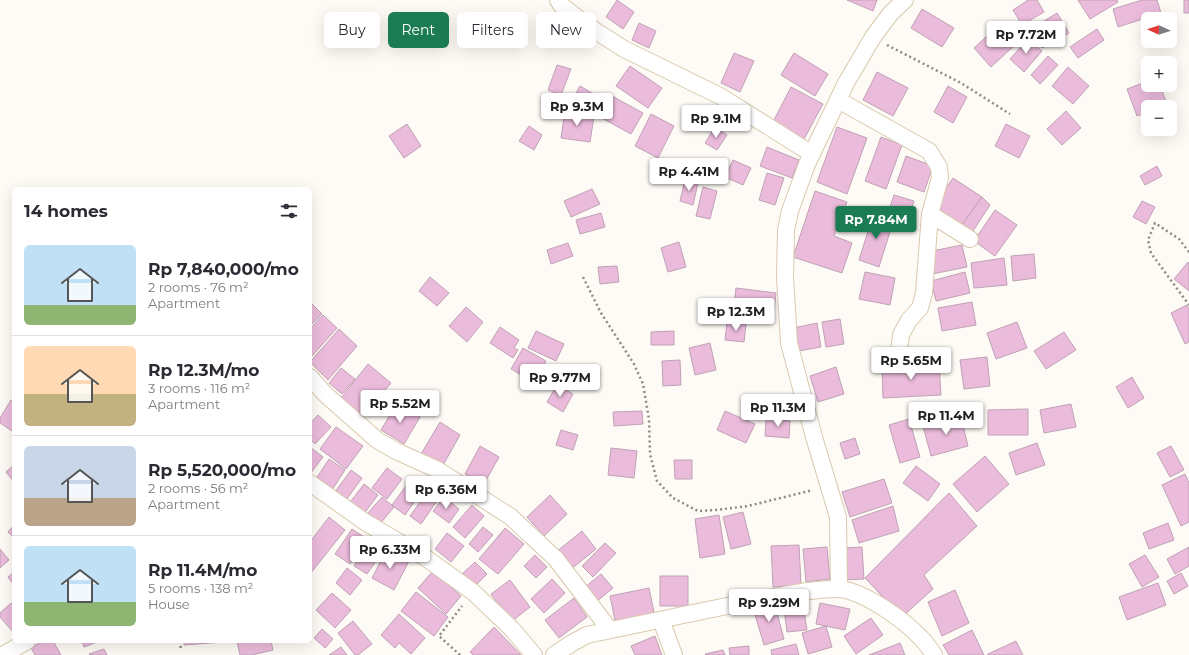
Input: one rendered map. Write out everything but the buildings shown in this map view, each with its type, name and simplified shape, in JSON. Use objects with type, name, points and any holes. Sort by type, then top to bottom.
[{"type":"street","points":[[558,0],[561,5],[588,26],[624,49],[720,96],[812,154]]},
{"type":"street","points":[[839,589],[838,517],[789,343],[786,316],[786,230],[790,211],[812,154],[838,100],[873,37],[891,13],[905,0]]},
{"type":"street","points":[[838,100],[929,151],[939,167],[940,178],[930,214],[924,293],[920,308],[909,320],[901,335],[898,357]]},
{"type":"street","points":[[930,214],[970,239]]},
{"type":"street","points":[[312,379],[325,394],[377,440],[396,451],[438,470],[511,517],[556,560],[610,630]]},
{"type":"street","points":[[312,484],[365,522],[426,558],[473,592],[512,629],[534,655]]},
{"type":"street","points":[[554,655],[587,635],[806,592],[839,589],[857,594],[875,603],[900,620],[922,638],[934,655]]},
{"type":"street","points":[[661,620],[674,655]]},
{"type":"street","points":[[3,655],[24,643]]},
{"type":"path","points":[[873,37],[955,79],[1010,114]]},
{"type":"path","points":[[1189,252],[1179,239],[1155,223],[1148,240],[1151,253],[1189,305]]},
{"type":"path","points":[[583,277],[601,314],[634,364],[643,384],[649,419],[650,454],[657,481],[673,498],[698,511],[716,510],[748,506],[829,486]]},
{"type":"path","points":[[460,655],[439,636],[473,592]]},
{"type":"path","points":[[180,643],[180,650]]}]
